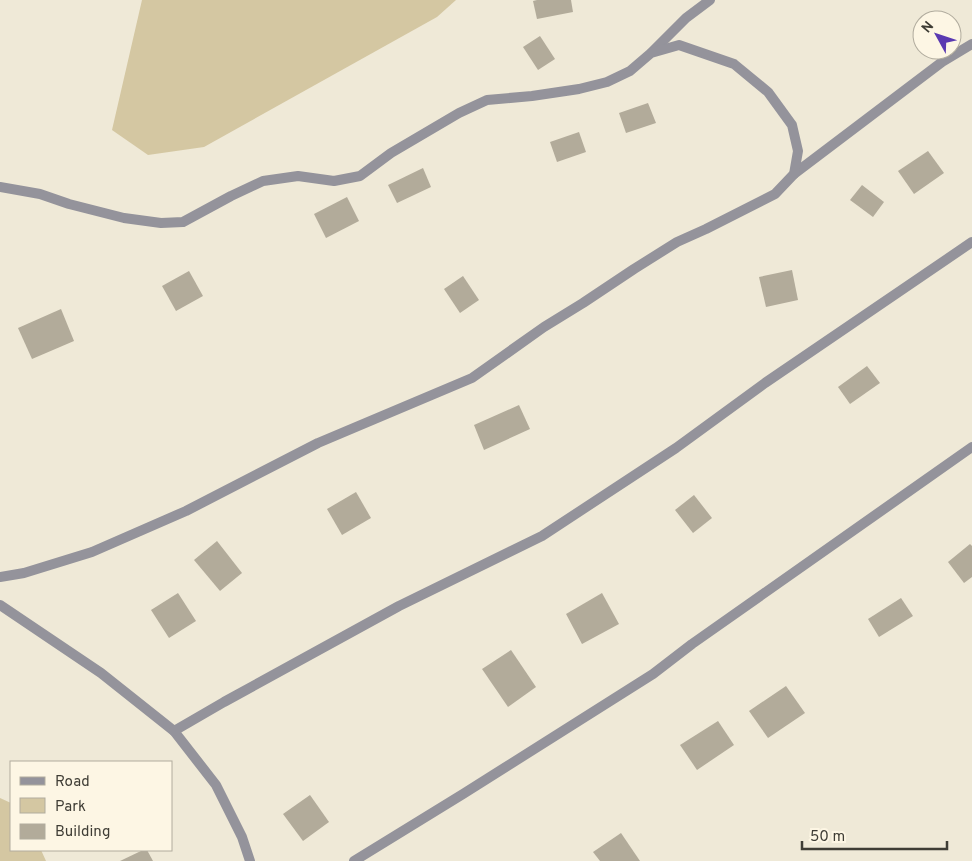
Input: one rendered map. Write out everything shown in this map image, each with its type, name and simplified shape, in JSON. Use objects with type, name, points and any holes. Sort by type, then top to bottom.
[{"type":"street","points":[[0,187],[40,194],[69,204],[124,218],[161,223],[183,222],[263,181],[298,176],[334,181],[360,176],[399,148],[459,113],[487,100],[569,90],[607,82],[630,71],[686,18],[710,0]]},
{"type":"street","points":[[0,577],[92,552],[186,511],[318,443],[472,378],[544,327],[677,242],[775,194],[794,174],[942,62],[972,44]]},
{"type":"street","points":[[651,53],[679,45],[734,64],[768,92],[792,125],[798,151],[794,174]]},
{"type":"street","points":[[174,731],[399,606],[542,536],[676,448],[765,383],[972,242]]},
{"type":"street","points":[[354,861],[472,789],[653,674],[692,644],[972,447]]},
{"type":"street","points":[[0,604],[100,673],[174,731],[216,785],[242,837],[250,861]]},
{"type":"green space","points":[[142,0],[456,0],[437,17],[204,147],[148,155],[112,130]]},
{"type":"green space","points":[[0,798],[10,803],[10,851],[41,851],[46,861],[0,861]]},
{"type":"building","points":[[571,0],[573,12],[537,19],[533,1]]},
{"type":"building","points":[[540,36],[555,59],[538,70],[523,47]]},
{"type":"building","points":[[648,103],[656,123],[626,133],[619,113]]},
{"type":"building","points":[[579,132],[586,152],[557,162],[550,142]]},
{"type":"building","points":[[928,151],[944,173],[914,194],[898,171]]},
{"type":"building","points":[[423,168],[431,187],[397,203],[388,185]]},
{"type":"building","points":[[862,185],[884,202],[873,217],[850,200]]},
{"type":"building","points":[[347,197],[359,221],[326,238],[314,214]]},
{"type":"building","points":[[792,270],[798,300],[766,307],[759,277]]},
{"type":"building","points":[[189,271],[203,296],[176,311],[162,286]]},
{"type":"building","points":[[463,276],[479,300],[460,313],[444,289]]},
{"type":"building","points":[[61,309],[74,341],[32,359],[18,328]]},
{"type":"building","points":[[867,366],[880,383],[850,404],[838,387]]},
{"type":"building","points":[[519,405],[530,429],[484,450],[474,425]]},
{"type":"building","points":[[356,492],[371,518],[342,535],[327,509]]},
{"type":"building","points":[[694,495],[712,518],[693,533],[675,510]]},
{"type":"building","points":[[217,541],[242,573],[220,591],[194,560]]},
{"type":"building","points":[[970,544],[972,546],[972,577],[964,583],[948,562]]},
{"type":"building","points":[[178,593],[196,621],[169,638],[151,610]]},
{"type":"building","points":[[602,593],[619,624],[582,644],[566,614]]},
{"type":"building","points":[[901,598],[913,616],[879,637],[868,619]]},
{"type":"building","points":[[511,650],[536,687],[508,707],[482,669]]},
{"type":"building","points":[[786,686],[805,713],[768,738],[749,711]]},
{"type":"building","points":[[718,721],[734,745],[697,770],[680,745]]},
{"type":"building","points":[[310,795],[329,822],[303,841],[283,814]]},
{"type":"building","points":[[621,833],[640,861],[600,861],[593,852]]},
{"type":"building","points":[[141,851],[148,851],[153,861],[120,861]]}]
